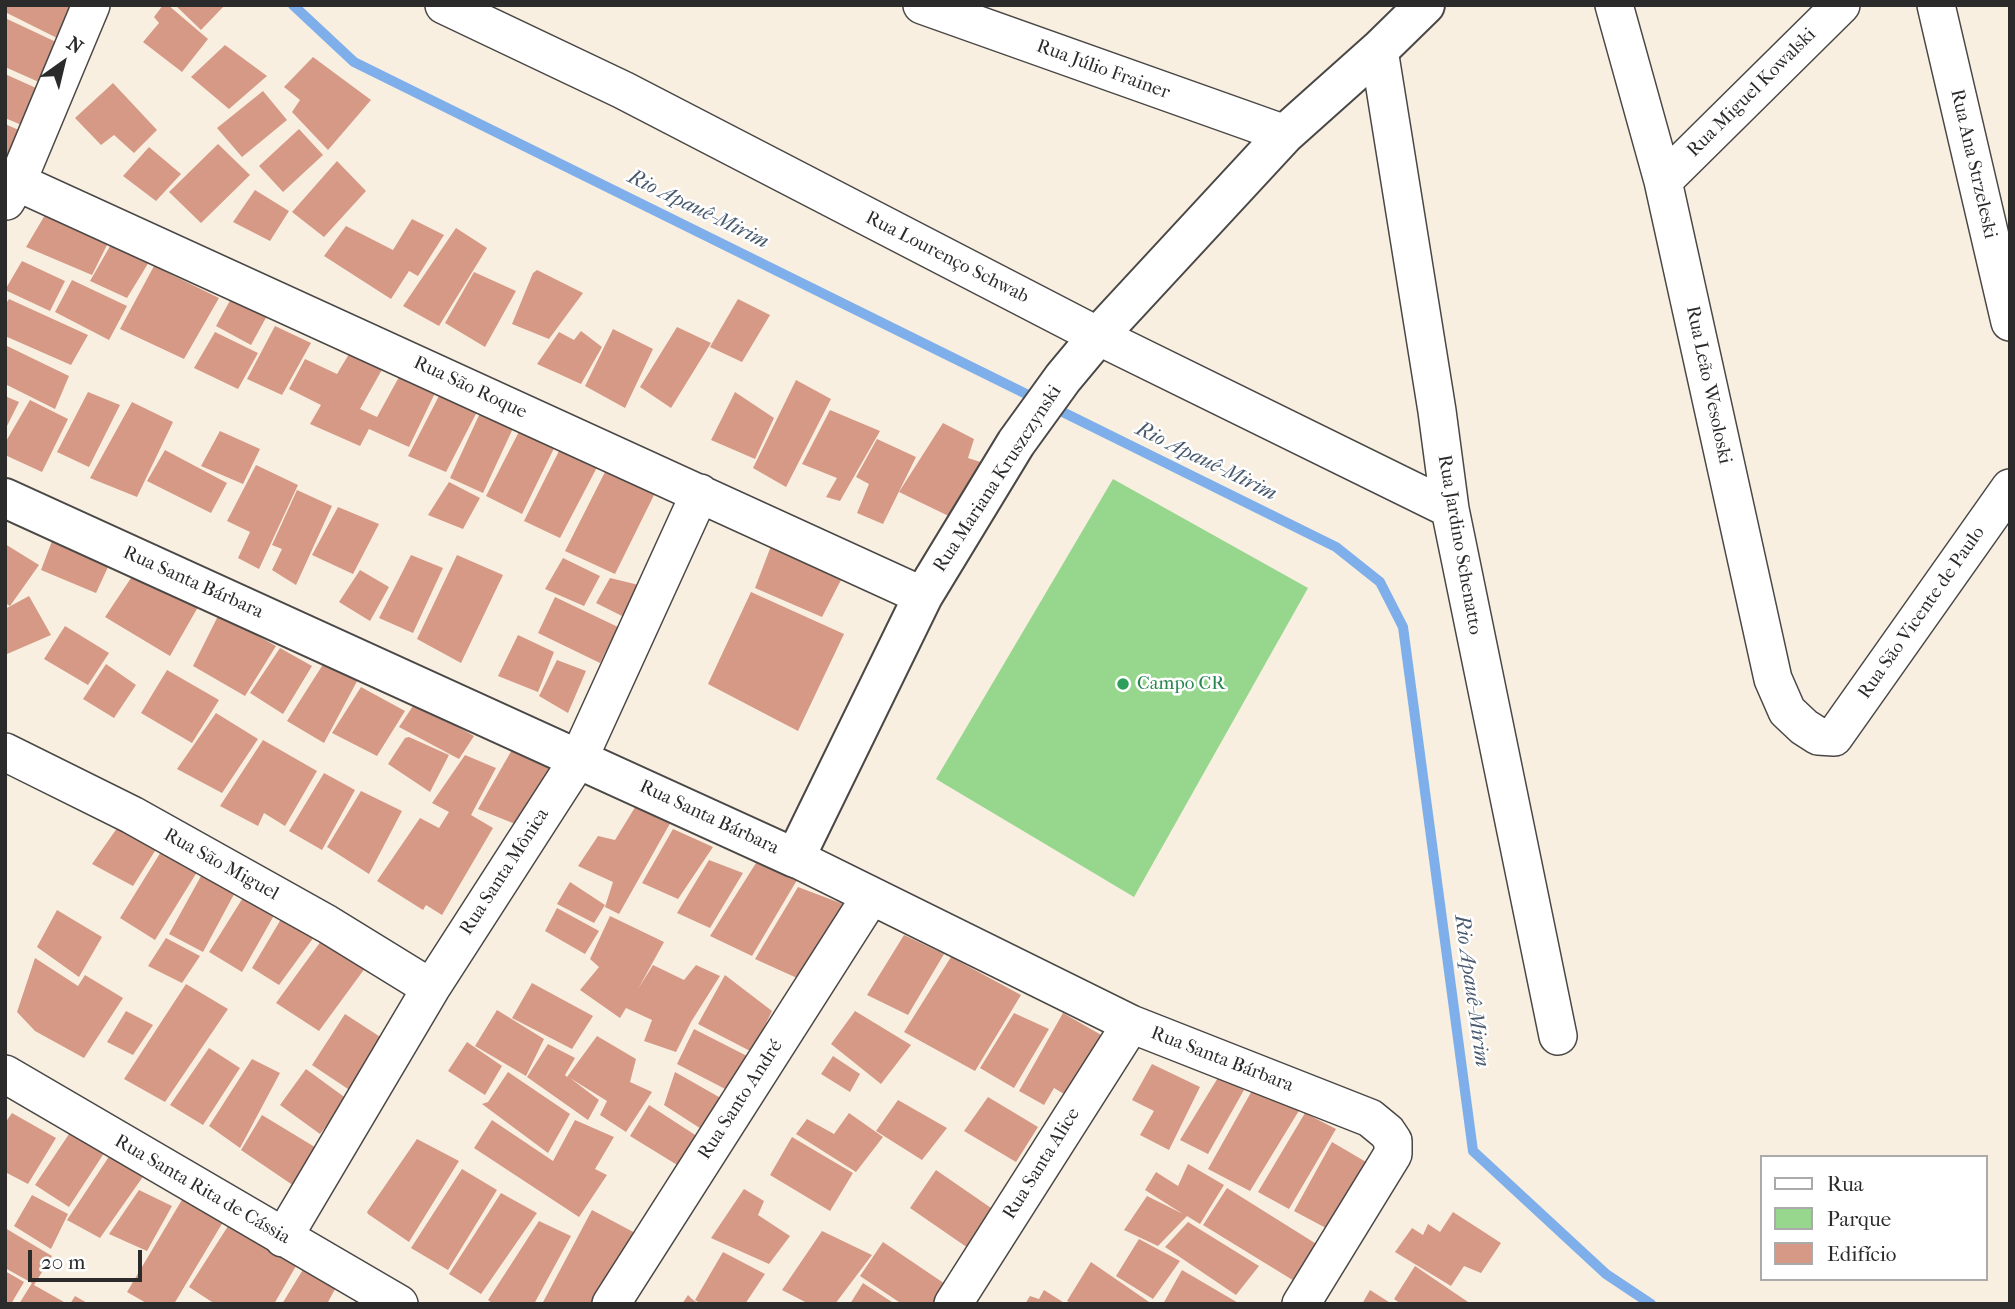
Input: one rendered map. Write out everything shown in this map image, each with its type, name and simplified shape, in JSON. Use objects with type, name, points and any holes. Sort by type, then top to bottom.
[{"type":"street","points":[[11,192],[91,5]]},
{"type":"street","name":"Rua Lourenço Schwab","points":[[444,5],[624,90],[1098,336],[1450,509]]},
{"type":"street","name":"Rua Júlio Frainer","points":[[922,5],[1285,134]]},
{"type":"street","name":"Rua Mariana Kruszczynski","points":[[795,858],[923,596],[1016,443],[1063,378],[1098,336],[1285,134],[1425,5]]},
{"type":"street","name":"Rua Leão Wesoloski","points":[[1614,5],[1663,181],[1773,679],[1787,711],[1818,736],[1834,737]]},
{"type":"street","name":"Rua Miguel Kowalski","points":[[1663,181],[1841,5]]},
{"type":"street","name":"Rua Ana Strzeleski","points":[[1936,5],[2010,322]]},
{"type":"street","name":"Rua Jardino Schenatto","points":[[1379,50],[1437,411],[1450,509],[1558,1036]]},
{"type":"street","name":"Rua São Roque","points":[[11,192],[700,493],[923,596]]},
{"type":"street","name":"Rua São Vicente de Paulo","points":[[1834,737],[2010,488]]},
{"type":"street","name":"Rua Santa Mônica","points":[[283,1237],[431,988],[579,758],[700,493]]},
{"type":"street","name":"Rua Santa Bárbara","points":[[5,498],[795,858],[1131,1024],[1370,1118],[1387,1132],[1393,1141],[1393,1154],[1301,1304]]},
{"type":"street","name":"Rua São Miguel","points":[[5,752],[132,815],[327,924],[431,988]]},
{"type":"street","name":"Rua Santo André","points":[[611,1304],[871,896]]},
{"type":"street","name":"Rua Santa Alice","points":[[953,1304],[1131,1024]]},
{"type":"street","name":"Rua Santa Rita de Cássia","points":[[5,1074],[399,1304]]},
{"type":"green space","name":"Campo CR","points":[[1113,479],[1308,588],[1134,897],[936,779]]},
{"type":"building","points":[[5,5],[72,5],[57,38],[5,12]]},
{"type":"building","points":[[163,5],[168,5],[208,39],[182,72],[143,42],[159,23],[154,17]]},
{"type":"building","points":[[175,5],[225,5],[201,30]]},
{"type":"building","points":[[5,18],[56,42],[41,83],[5,67]]},
{"type":"building","points":[[225,45],[267,76],[229,109],[191,77]]},
{"type":"building","points":[[313,57],[371,100],[328,150],[292,112],[300,100],[284,87]]},
{"type":"building","points":[[5,74],[45,92],[31,129],[5,118]]},
{"type":"building","points":[[113,83],[157,130],[134,153],[114,135],[101,145],[75,118]]},
{"type":"building","points":[[263,91],[287,120],[242,157],[217,128]]},
{"type":"building","points":[[5,124],[30,135],[5,169]]},
{"type":"building","points":[[299,129],[323,155],[283,192],[259,166]]},
{"type":"building","points":[[218,144],[250,175],[201,223],[169,192]]},
{"type":"building","points":[[149,147],[181,174],[156,201],[123,176]]},
{"type":"building","points":[[337,161],[366,191],[324,237],[292,212]]},
{"type":"building","points":[[255,190],[289,211],[270,241],[233,222]]},
{"type":"building","points":[[45,215],[108,243],[92,275],[26,247]]},
{"type":"building","points":[[412,219],[444,235],[418,276],[409,271],[391,299],[324,256],[346,226],[393,250]]},
{"type":"building","points":[[456,228],[487,248],[439,326],[403,306]]},
{"type":"building","points":[[113,241],[152,257],[127,298],[90,281]]},
{"type":"building","points":[[22,261],[65,281],[50,311],[5,290]]},
{"type":"building","points":[[154,266],[219,298],[184,359],[120,329]]},
{"type":"building","points":[[537,270],[583,293],[549,339],[512,324],[533,273]]},
{"type":"building","points":[[474,272],[516,291],[485,347],[445,323]]},
{"type":"building","points":[[72,280],[127,306],[109,340],[55,312]]},
{"type":"building","points":[[238,286],[274,303],[251,345],[216,326]]},
{"type":"building","points":[[9,299],[88,335],[71,365],[5,336],[5,305]]},
{"type":"building","points":[[738,299],[770,315],[742,362],[710,347]]},
{"type":"building","points":[[275,326],[311,343],[282,395],[247,379]]},
{"type":"building","points":[[677,327],[711,343],[671,408],[640,387]]},
{"type":"building","points":[[613,329],[653,349],[625,408],[585,386]]},
{"type":"building","points":[[581,331],[602,347],[581,384],[537,364],[559,332],[574,340]]},
{"type":"building","points":[[215,332],[258,353],[238,389],[194,368]]},
{"type":"building","points":[[5,345],[69,376],[55,409],[5,384]]},
{"type":"building","points":[[352,349],[384,366],[360,409],[377,417],[399,377],[436,391],[409,447],[369,429],[360,446],[310,424],[321,405],[289,389],[305,359],[337,374]]},
{"type":"building","points":[[796,380],[831,399],[786,487],[753,468]]},
{"type":"building","points":[[88,392],[120,405],[89,467],[57,452]]},
{"type":"building","points":[[441,392],[479,408],[446,472],[408,456]]},
{"type":"building","points":[[735,392],[774,418],[755,459],[711,440]]},
{"type":"building","points":[[5,396],[19,402],[5,430]]},
{"type":"building","points":[[30,400],[68,419],[42,472],[5,455],[5,443]]},
{"type":"building","points":[[132,402],[173,422],[137,497],[90,478]]},
{"type":"building","points":[[830,410],[880,431],[840,501],[826,497],[837,478],[802,464]]},
{"type":"building","points":[[481,411],[515,424],[483,493],[450,478]]},
{"type":"building","points":[[526,418],[561,434],[522,514],[486,496]]},
{"type":"building","points":[[943,423],[974,439],[968,458],[990,465],[959,521],[899,492]]},
{"type":"building","points":[[220,431],[260,449],[243,484],[201,466]]},
{"type":"building","points":[[567,435],[605,452],[560,538],[524,521]]},
{"type":"building","points":[[877,439],[916,457],[883,524],[857,513],[869,484],[856,477]]},
{"type":"building","points":[[165,450],[227,483],[211,513],[147,481]]},
{"type":"building","points":[[256,465],[298,485],[259,569],[238,558],[250,532],[227,521]]},
{"type":"building","points":[[605,472],[655,493],[615,574],[565,551]]},
{"type":"building","points":[[449,482],[480,498],[463,529],[428,515]]},
{"type":"building","points":[[297,490],[332,506],[296,585],[272,570],[282,549],[272,545]]},
{"type":"building","points":[[338,507],[379,524],[353,574],[312,555]]},
{"type":"building","points":[[57,528],[114,554],[96,593],[41,570]]},
{"type":"building","points":[[5,544],[39,565],[10,606],[5,603]]},
{"type":"building","points":[[771,546],[841,580],[822,617],[755,588]]},
{"type":"building","points":[[411,555],[443,568],[413,633],[379,618]]},
{"type":"building","points":[[457,555],[503,575],[461,663],[417,639]]},
{"type":"building","points":[[563,558],[600,576],[584,606],[545,589]]},
{"type":"building","points":[[137,569],[202,600],[170,656],[105,617]]},
{"type":"building","points":[[360,570],[389,587],[370,621],[339,602]]},
{"type":"building","points":[[610,578],[643,586],[630,620],[596,603]]},
{"type":"building","points":[[751,592],[844,634],[798,731],[708,684]]},
{"type":"building","points":[[29,596],[51,635],[7,654],[5,609]]},
{"type":"building","points":[[555,597],[618,627],[600,663],[538,633]]},
{"type":"building","points":[[219,614],[276,646],[245,696],[193,666]]},
{"type":"building","points":[[65,626],[109,653],[88,685],[44,659]]},
{"type":"building","points":[[518,635],[554,652],[538,692],[498,676]]},
{"type":"building","points":[[280,648],[312,666],[283,714],[250,693]]},
{"type":"building","points":[[329,655],[363,670],[324,743],[287,721]]},
{"type":"building","points":[[557,660],[586,671],[568,713],[539,696]]},
{"type":"building","points":[[106,664],[136,685],[114,718],[83,699]]},
{"type":"building","points":[[167,670],[219,700],[192,743],[141,713]]},
{"type":"building","points":[[361,687],[405,711],[377,756],[332,733]]},
{"type":"building","points":[[415,703],[474,736],[459,759],[399,727]]},
{"type":"building","points":[[216,713],[258,739],[222,793],[177,769]]},
{"type":"building","points":[[409,737],[449,755],[430,792],[388,764],[405,738]]},
{"type":"building","points":[[263,740],[317,771],[285,826],[264,813],[258,826],[220,806]]},
{"type":"building","points":[[513,748],[554,769],[520,826],[478,809]]},
{"type":"building","points":[[465,755],[496,768],[471,815],[493,828],[442,915],[426,905],[423,910],[377,881],[420,818],[439,828],[449,812],[432,803]]},
{"type":"building","points":[[324,773],[355,790],[322,850],[289,831]]},
{"type":"building","points":[[361,791],[402,811],[369,874],[327,847]]},
{"type":"building","points":[[637,804],[672,820],[619,914],[605,907],[613,882],[578,866],[598,836],[615,840]]},
{"type":"building","points":[[122,821],[160,843],[133,886],[92,864]]},
{"type":"building","points":[[673,829],[713,847],[678,899],[642,883]]},
{"type":"building","points":[[167,842],[202,864],[155,940],[120,918]]},
{"type":"building","points":[[709,860],[743,873],[710,928],[677,913]]},
{"type":"building","points":[[756,863],[797,880],[752,956],[710,936]]},
{"type":"building","points":[[206,867],[239,885],[203,952],[169,934]]},
{"type":"building","points":[[570,882],[605,905],[594,923],[557,904]]},
{"type":"building","points":[[798,887],[851,907],[808,983],[755,959]]},
{"type":"building","points":[[249,888],[281,903],[242,972],[209,952]]},
{"type":"building","points":[[557,908],[599,931],[585,954],[545,931]]},
{"type":"building","points":[[287,909],[322,926],[279,985],[252,968]]},
{"type":"building","points":[[57,910],[102,937],[79,977],[37,947]]},
{"type":"building","points":[[610,916],[664,942],[638,989],[653,965],[684,980],[696,965],[720,976],[676,1052],[644,1041],[652,1020],[626,1008],[620,1018],[580,990],[599,967],[590,959]]},
{"type":"building","points":[[904,935],[944,954],[908,1015],[867,995]]},
{"type":"building","points":[[324,937],[371,960],[319,1031],[276,1003]]},
{"type":"building","points":[[166,938],[200,956],[182,983],[148,966]]},
{"type":"building","points":[[951,957],[1021,995],[975,1071],[904,1032]]},
{"type":"building","points":[[35,958],[78,986],[85,975],[123,998],[84,1058],[35,1031],[17,1012]]},
{"type":"building","points":[[725,975],[772,1011],[752,1052],[698,1024]]},
{"type":"building","points":[[532,983],[593,1016],[572,1049],[512,1018]]},
{"type":"building","points":[[186,984],[228,1009],[165,1102],[124,1079]]},
{"type":"building","points":[[497,1010],[544,1039],[526,1076],[475,1046]]},
{"type":"building","points":[[126,1011],[153,1025],[133,1055],[107,1042]]},
{"type":"building","points":[[855,1011],[911,1045],[881,1084],[831,1044]]},
{"type":"building","points":[[1014,1013],[1049,1029],[1014,1088],[980,1068]]},
{"type":"building","points":[[1063,1013],[1103,1036],[1069,1097],[1054,1088],[1044,1105],[1019,1091]]},
{"type":"building","points":[[345,1014],[388,1042],[354,1093],[312,1065]]},
{"type":"building","points":[[694,1029],[747,1056],[729,1091],[677,1064]]},
{"type":"building","points":[[597,1036],[636,1059],[630,1082],[652,1092],[626,1132],[600,1115],[607,1101],[570,1078],[599,1100],[588,1120],[527,1077],[548,1044],[575,1058],[565,1075],[567,1077]]},
{"type":"building","points":[[467,1042],[502,1066],[485,1095],[448,1071]]},
{"type":"building","points":[[209,1048],[240,1068],[203,1125],[170,1105]]},
{"type":"building","points":[[833,1056],[860,1074],[850,1092],[821,1074]]},
{"type":"building","points":[[252,1059],[280,1073],[240,1148],[209,1126]]},
{"type":"building","points":[[1152,1064],[1200,1087],[1169,1150],[1140,1135],[1154,1111],[1132,1100]]},
{"type":"building","points":[[306,1069],[347,1099],[320,1134],[280,1105]]},
{"type":"building","points":[[508,1072],[570,1114],[548,1153],[482,1104],[488,1102]]},
{"type":"building","points":[[675,1072],[726,1101],[709,1134],[664,1105]]},
{"type":"building","points":[[1219,1076],[1244,1090],[1208,1154],[1180,1140]]},
{"type":"building","points":[[1254,1087],[1300,1109],[1250,1191],[1208,1169]]},
{"type":"building","points":[[988,1097],[1038,1127],[1016,1162],[964,1131]]},
{"type":"building","points":[[898,1100],[947,1128],[922,1160],[876,1131]]},
{"type":"building","points":[[649,1105],[706,1142],[687,1171],[630,1136]]},
{"type":"building","points":[[12,1113],[56,1138],[28,1184],[5,1172],[5,1123]]},
{"type":"building","points":[[849,1113],[883,1137],[856,1172],[796,1134],[807,1119],[834,1134]]},
{"type":"building","points":[[1305,1113],[1336,1129],[1289,1209],[1258,1192]]},
{"type":"building","points":[[262,1115],[323,1152],[297,1188],[241,1150]]},
{"type":"building","points":[[492,1120],[553,1161],[575,1120],[614,1137],[595,1169],[607,1175],[579,1217],[474,1148]]},
{"type":"building","points":[[77,1122],[110,1144],[69,1207],[35,1185]]},
{"type":"building","points":[[792,1137],[853,1173],[830,1211],[770,1175]]},
{"type":"building","points":[[417,1139],[459,1161],[409,1242],[367,1212]]},
{"type":"building","points":[[1332,1142],[1378,1169],[1339,1235],[1294,1211]]},
{"type":"building","points":[[114,1149],[149,1168],[100,1238],[67,1220]]},
{"type":"building","points":[[1188,1164],[1224,1185],[1200,1224],[1187,1216],[1158,1246],[1124,1230],[1147,1196],[1183,1214],[1145,1190],[1156,1172],[1178,1186]]},
{"type":"building","points":[[462,1169],[497,1190],[448,1270],[411,1248]]},
{"type":"building","points":[[936,1170],[994,1210],[968,1248],[910,1208]]},
{"type":"building","points":[[189,1188],[229,1212],[174,1304],[148,1304],[127,1292]]},
{"type":"building","points":[[1227,1188],[1326,1250],[1304,1287],[1203,1225]]},
{"type":"building","points":[[744,1189],[764,1201],[758,1215],[790,1236],[769,1264],[711,1238]]},
{"type":"building","points":[[139,1190],[172,1206],[147,1251],[109,1234]]},
{"type":"building","points":[[501,1193],[537,1213],[481,1294],[449,1274]]},
{"type":"building","points":[[32,1195],[68,1214],[51,1249],[14,1226]]},
{"type":"building","points":[[592,1210],[637,1234],[596,1304],[542,1304]]},
{"type":"building","points":[[1453,1212],[1501,1243],[1481,1273],[1464,1266],[1451,1286],[1395,1252],[1412,1228],[1423,1235],[1428,1224],[1440,1232]]},
{"type":"building","points":[[539,1221],[571,1236],[534,1304],[493,1304],[488,1300]]},
{"type":"building","points":[[1188,1222],[1259,1266],[1236,1295],[1165,1247]]},
{"type":"building","points":[[230,1223],[296,1266],[274,1304],[215,1304],[189,1287]]},
{"type":"building","points":[[5,1228],[52,1256],[34,1285],[64,1302],[62,1304],[19,1304],[32,1283],[5,1268]]},
{"type":"building","points":[[822,1231],[872,1255],[835,1304],[809,1304],[782,1290]]},
{"type":"building","points":[[1139,1239],[1180,1261],[1153,1299],[1116,1276]]},
{"type":"building","points":[[883,1242],[957,1292],[949,1304],[902,1304],[860,1276]]},
{"type":"building","points":[[723,1252],[765,1274],[745,1304],[701,1304],[695,1300]]},
{"type":"building","points":[[1091,1262],[1152,1304],[1072,1304],[1067,1301]]},
{"type":"building","points":[[307,1263],[341,1278],[327,1304],[282,1304]]},
{"type":"building","points":[[1415,1266],[1471,1304],[1401,1304],[1394,1299]]},
{"type":"building","points":[[1182,1270],[1240,1304],[1163,1304]]},
{"type":"building","points":[[5,1271],[24,1282],[11,1304],[5,1304]]},
{"type":"building","points":[[863,1283],[895,1304],[850,1304]]},
{"type":"building","points":[[1044,1290],[1066,1304],[1025,1304],[1030,1296],[1039,1299]]},
{"type":"building","points":[[1370,1290],[1392,1304],[1362,1304]]},
{"type":"building","points":[[688,1295],[692,1299],[699,1304],[682,1304]]},
{"type":"building","points":[[75,1296],[89,1304],[70,1304]]},
{"type":"waterway","name":"Rio Apauê-Mirim","points":[[293,5],[354,62],[1336,547],[1380,582],[1403,627],[1473,1151],[1606,1274],[1651,1304]]},
{"type":"place","name":"Campo CR","points":[[1123,684]]}]
